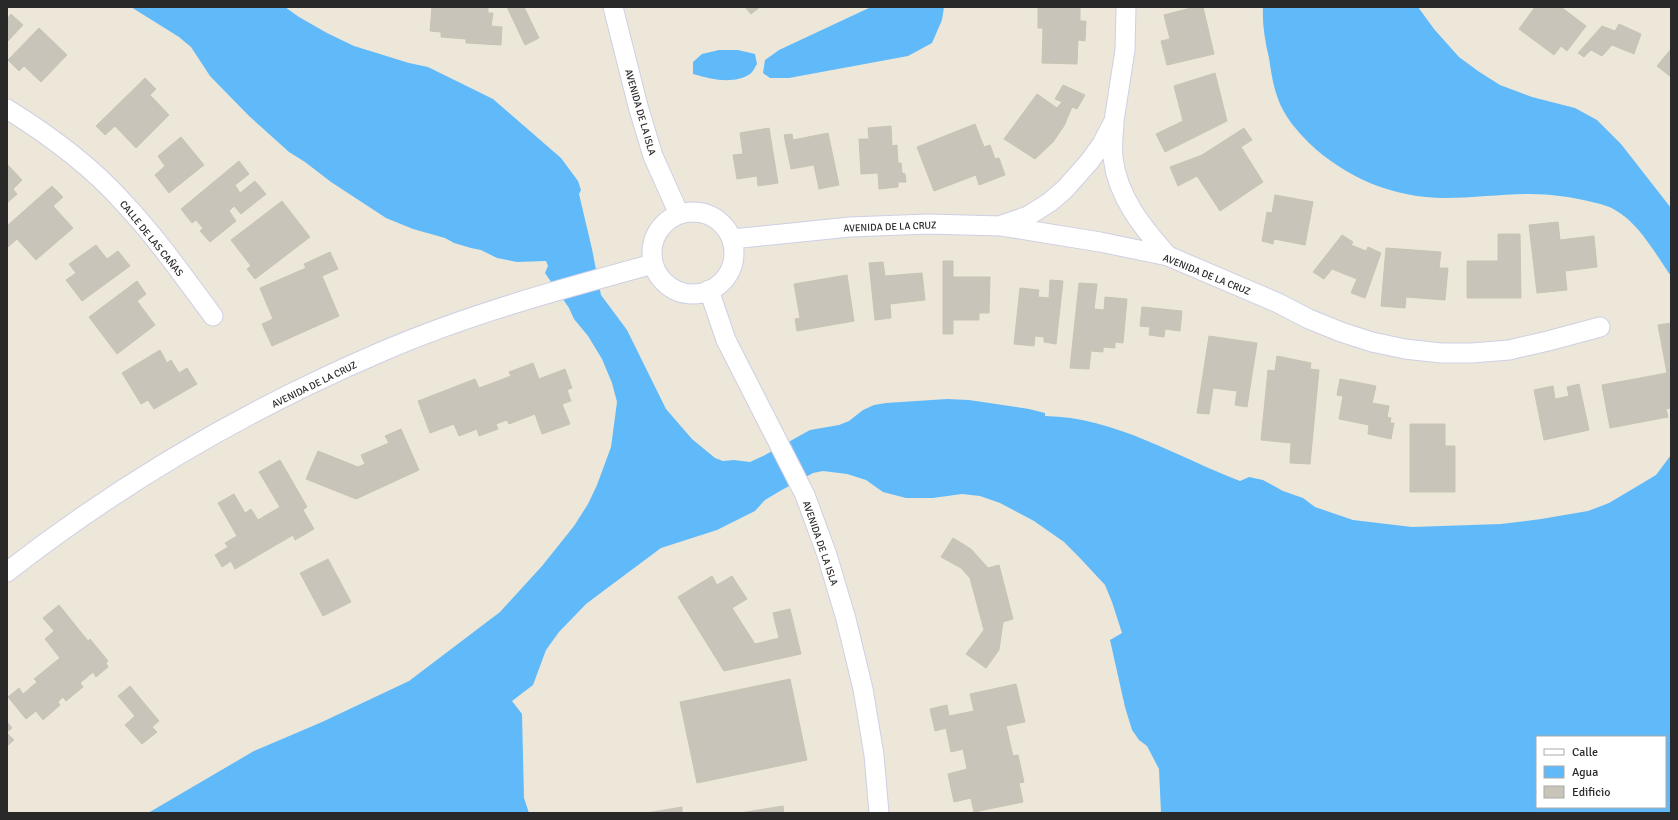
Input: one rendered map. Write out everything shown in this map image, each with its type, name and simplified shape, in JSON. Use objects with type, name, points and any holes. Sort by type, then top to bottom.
[{"type":"street","name":"AVENIDA DE LA ISLA","points":[[613,7],[638,106],[653,156],[679,214]]},
{"type":"street","points":[[1126,7],[1125,50],[1114,120],[1113,158],[1120,186],[1132,210],[1145,231],[1168,256]]},
{"type":"street","name":"CALLE DE LAS CAÑAS","points":[[7,110],[32,124],[90,169],[152,234],[213,316]]},
{"type":"street","points":[[1001,226],[1028,216],[1050,202],[1065,189],[1089,162],[1102,144],[1114,120]]},
{"type":"street","points":[[695,212],[711,215],[720,221],[732,239],[734,252],[733,264],[728,275],[720,284],[698,294],[675,290],[661,279],[653,264],[651,252],[659,228],[668,220],[679,214],[695,212]]},
{"type":"street","name":"AVENIDA DE LA CRUZ","points":[[732,239],[850,227],[928,224],[1001,226],[1100,242],[1168,256],[1278,303],[1309,319],[1341,332],[1372,342],[1405,349],[1441,353],[1472,353],[1509,350],[1600,327]]},
{"type":"street","name":"AVENIDA DE LA CRUZ","points":[[7,572],[66,528],[152,470],[257,411],[321,379],[382,352],[461,321],[548,293],[653,264]]},
{"type":"street","name":"AVENIDA DE LA ISLA","points":[[709,290],[726,340],[805,494],[827,555],[846,619],[863,689],[874,755],[879,813]]},
{"type":"water","points":[[131,7],[285,7],[327,33],[354,46],[409,63],[428,67],[493,99],[561,158],[578,181],[581,190],[579,194],[601,295],[627,330],[666,409],[692,439],[715,458],[723,461],[734,460],[750,462],[810,430],[839,425],[849,421],[863,410],[874,405],[947,399],[969,400],[1029,409],[1045,413],[1045,416],[1071,418],[1096,423],[1145,440],[1240,481],[1249,477],[1263,480],[1283,491],[1303,498],[1315,507],[1353,520],[1412,527],[1501,524],[1588,511],[1609,503],[1656,475],[1671,455],[1671,813],[1161,813],[1159,769],[1147,746],[1139,740],[1132,730],[1125,707],[1110,640],[1122,633],[1112,602],[1105,585],[1078,556],[1064,542],[1034,521],[1000,503],[980,496],[962,494],[933,498],[906,498],[883,492],[866,480],[847,474],[823,471],[813,473],[780,491],[765,500],[755,511],[717,530],[661,548],[586,604],[559,632],[546,650],[533,685],[512,701],[522,714],[524,798],[529,813],[148,813],[254,751],[322,722],[409,681],[500,612],[542,566],[574,526],[588,504],[597,485],[611,447],[617,402],[612,383],[602,359],[588,336],[574,319],[569,308],[545,273],[548,266],[546,261],[517,262],[497,258],[481,250],[454,243],[445,238],[413,229],[386,218],[289,152],[249,116],[210,76],[191,47],[179,37]]},
{"type":"water","points":[[871,7],[944,7],[942,20],[932,43],[908,56],[789,78],[770,78],[763,73],[765,60],[779,50]]},
{"type":"water","points":[[1263,7],[1418,7],[1434,29],[1459,57],[1500,85],[1532,97],[1575,108],[1597,120],[1621,144],[1671,208],[1671,276],[1646,240],[1632,223],[1615,210],[1604,205],[1569,197],[1538,194],[1456,198],[1426,197],[1389,190],[1372,184],[1339,166],[1323,155],[1304,138],[1291,123],[1281,105],[1273,84],[1265,39]]},
{"type":"water","points":[[719,50],[738,50],[755,54],[757,64],[750,74],[736,79],[722,80],[693,74],[693,62],[702,54]]},
{"type":"building","points":[[432,7],[488,7],[488,13],[493,13],[491,26],[502,27],[501,45],[466,43],[466,39],[441,37],[441,32],[430,31]]},
{"type":"building","points":[[507,7],[524,7],[539,38],[525,45]]},
{"type":"building","points":[[745,7],[760,7],[751,14]]},
{"type":"building","points":[[1043,7],[1080,7],[1080,21],[1086,21],[1085,41],[1078,40],[1077,64],[1042,63],[1043,28],[1038,28],[1038,8],[1043,9]]},
{"type":"building","points":[[1195,7],[1203,7],[1214,54],[1167,65],[1161,41],[1170,39],[1164,15]]},
{"type":"building","points":[[1535,7],[1561,7],[1586,26],[1567,51],[1561,46],[1554,55],[1519,29]]},
{"type":"building","points":[[11,14],[23,25],[7,42],[7,19]]},
{"type":"building","points":[[1619,24],[1641,34],[1634,54],[1612,45],[1602,56],[1591,50],[1584,57],[1578,53],[1602,26],[1615,31]]},
{"type":"building","points":[[39,28],[67,55],[41,82],[24,66],[19,71],[8,60]]},
{"type":"building","points":[[1671,49],[1671,77],[1657,66]]},
{"type":"building","points":[[1215,73],[1227,121],[1165,152],[1156,134],[1183,121],[1174,86]]},
{"type":"building","points":[[145,78],[156,89],[150,95],[169,115],[136,148],[115,126],[105,135],[96,126]]},
{"type":"building","points":[[1063,85],[1085,95],[1077,109],[1072,107],[1064,126],[1053,142],[1035,159],[1004,139],[1037,94],[1057,108],[1062,102],[1055,99]]},
{"type":"building","points":[[975,124],[984,147],[990,145],[995,159],[999,158],[1005,175],[979,185],[976,175],[934,191],[917,147]]},
{"type":"building","points":[[891,126],[892,146],[897,145],[898,163],[901,163],[902,173],[905,174],[906,182],[898,182],[898,187],[879,189],[878,173],[861,174],[859,139],[869,139],[868,128]]},
{"type":"building","points":[[769,128],[778,183],[758,186],[757,176],[737,179],[733,155],[743,154],[740,133]]},
{"type":"building","points":[[1244,128],[1252,140],[1241,147],[1263,182],[1220,211],[1197,176],[1178,186],[1170,167],[1202,155]]},
{"type":"building","points":[[828,133],[839,185],[819,189],[814,165],[791,169],[784,135],[792,134],[793,140]]},
{"type":"building","points":[[181,137],[204,165],[169,193],[155,175],[165,166],[158,156]]},
{"type":"building","points":[[239,161],[249,174],[235,185],[240,193],[255,181],[266,194],[241,214],[234,206],[229,211],[236,221],[210,242],[200,231],[203,228],[196,220],[192,223],[181,209]]},
{"type":"building","points":[[7,164],[22,180],[13,189],[17,194],[7,203]]},
{"type":"building","points":[[52,186],[63,197],[53,206],[73,228],[36,260],[17,239],[8,247],[7,226]]},
{"type":"building","points":[[1275,195],[1313,202],[1305,245],[1274,239],[1273,244],[1262,241],[1267,212],[1272,213]]},
{"type":"building","points":[[282,201],[310,237],[255,279],[247,269],[251,266],[231,240]]},
{"type":"building","points":[[1558,222],[1560,240],[1594,236],[1597,267],[1565,271],[1567,290],[1537,293],[1529,225]]},
{"type":"building","points":[[1498,234],[1520,234],[1521,298],[1467,298],[1467,261],[1498,261]]},
{"type":"building","points":[[1342,235],[1353,242],[1351,245],[1366,251],[1368,247],[1381,253],[1365,298],[1351,293],[1357,279],[1332,269],[1324,279],[1313,272]]},
{"type":"building","points":[[96,245],[107,259],[118,251],[130,266],[82,301],[66,280],[76,273],[69,264]]},
{"type":"building","points":[[1386,248],[1441,252],[1439,268],[1448,268],[1445,300],[1406,297],[1405,308],[1381,306]]},
{"type":"building","points":[[330,252],[338,269],[322,276],[339,316],[272,346],[262,324],[273,319],[260,288],[306,268],[304,264]]},
{"type":"building","points":[[943,261],[953,261],[953,277],[990,277],[989,313],[979,313],[979,320],[953,320],[953,334],[943,334]]},
{"type":"building","points":[[883,262],[885,276],[922,273],[925,300],[890,304],[891,318],[875,320],[869,263]]},
{"type":"building","points":[[847,275],[854,321],[797,331],[795,319],[800,318],[794,284]]},
{"type":"building","points":[[1050,280],[1063,281],[1056,344],[1044,342],[1044,337],[1035,336],[1034,346],[1014,344],[1020,288],[1039,290],[1038,297],[1049,298]]},
{"type":"building","points":[[137,281],[146,294],[137,301],[155,325],[117,354],[89,317]]},
{"type":"building","points":[[1079,283],[1097,284],[1094,309],[1104,310],[1105,297],[1127,299],[1123,343],[1115,342],[1115,348],[1103,347],[1103,352],[1091,351],[1089,369],[1070,368]]},
{"type":"building","points":[[1142,307],[1182,311],[1180,331],[1165,329],[1164,337],[1149,335],[1150,327],[1140,326]]},
{"type":"building","points":[[1671,323],[1671,408],[1666,409],[1668,417],[1610,428],[1602,385],[1667,373],[1658,325]]},
{"type":"building","points":[[1209,336],[1257,343],[1247,407],[1235,405],[1237,391],[1213,388],[1209,414],[1197,413]]},
{"type":"building","points":[[160,350],[167,363],[171,360],[179,373],[187,368],[197,384],[154,409],[148,400],[141,404],[122,373]]},
{"type":"building","points":[[1277,356],[1311,363],[1310,369],[1319,370],[1310,464],[1290,463],[1291,443],[1261,440],[1268,370],[1275,371]]},
{"type":"building","points":[[533,363],[539,379],[565,369],[572,388],[567,390],[571,401],[562,404],[570,424],[542,434],[535,414],[509,424],[507,420],[496,424],[498,429],[479,436],[477,429],[459,436],[454,424],[430,433],[418,401],[475,379],[479,388],[511,376],[509,372]]},
{"type":"building","points":[[1340,379],[1376,386],[1372,403],[1389,406],[1387,417],[1391,418],[1390,423],[1394,423],[1391,439],[1368,434],[1369,425],[1339,419],[1343,396],[1337,395]]},
{"type":"building","points":[[1579,384],[1589,430],[1544,440],[1534,390],[1553,386],[1555,399],[1569,396],[1567,387]]},
{"type":"building","points":[[1410,424],[1445,424],[1445,446],[1455,446],[1455,492],[1410,492]]},
{"type":"building","points":[[401,429],[419,470],[356,499],[306,479],[318,451],[358,467],[365,464],[361,455],[389,443],[385,436]]},
{"type":"building","points":[[280,460],[307,507],[303,510],[314,529],[295,540],[293,535],[235,569],[231,561],[222,567],[215,555],[228,547],[225,543],[237,536],[218,503],[234,494],[245,513],[251,509],[258,520],[280,507],[259,472]]},
{"type":"building","points":[[953,538],[971,549],[988,568],[999,565],[1013,619],[1003,622],[999,650],[986,668],[966,654],[984,630],[970,578],[961,568],[941,557]]},
{"type":"building","points":[[328,559],[351,602],[323,616],[300,573]]},
{"type":"building","points":[[712,576],[717,585],[732,576],[747,599],[732,608],[755,644],[779,638],[773,613],[790,609],[801,654],[724,671],[678,597]]},
{"type":"building","points":[[59,605],[88,641],[90,639],[108,661],[106,663],[108,667],[96,677],[93,672],[80,683],[83,687],[66,701],[63,697],[58,702],[60,705],[43,720],[36,711],[26,719],[8,697],[19,688],[23,694],[37,682],[34,679],[60,658],[45,639],[54,631],[43,618]]},
{"type":"building","points":[[790,679],[807,760],[697,783],[680,702]]},
{"type":"building","points":[[1016,684],[1025,722],[1006,726],[1013,756],[1018,755],[1024,782],[1019,783],[1023,802],[974,812],[971,798],[954,802],[948,774],[967,769],[963,749],[951,752],[946,728],[935,731],[930,709],[947,705],[949,716],[974,711],[970,694]]},
{"type":"building","points":[[130,686],[159,721],[152,727],[157,732],[142,744],[125,725],[135,716],[118,696]]},
{"type":"building","points":[[7,722],[12,728],[7,732]]},
{"type":"building","points":[[7,733],[14,740],[7,746]]},
{"type":"building","points":[[783,806],[784,813],[740,813]]},
{"type":"building","points":[[682,807],[682,813],[646,813]]}]
